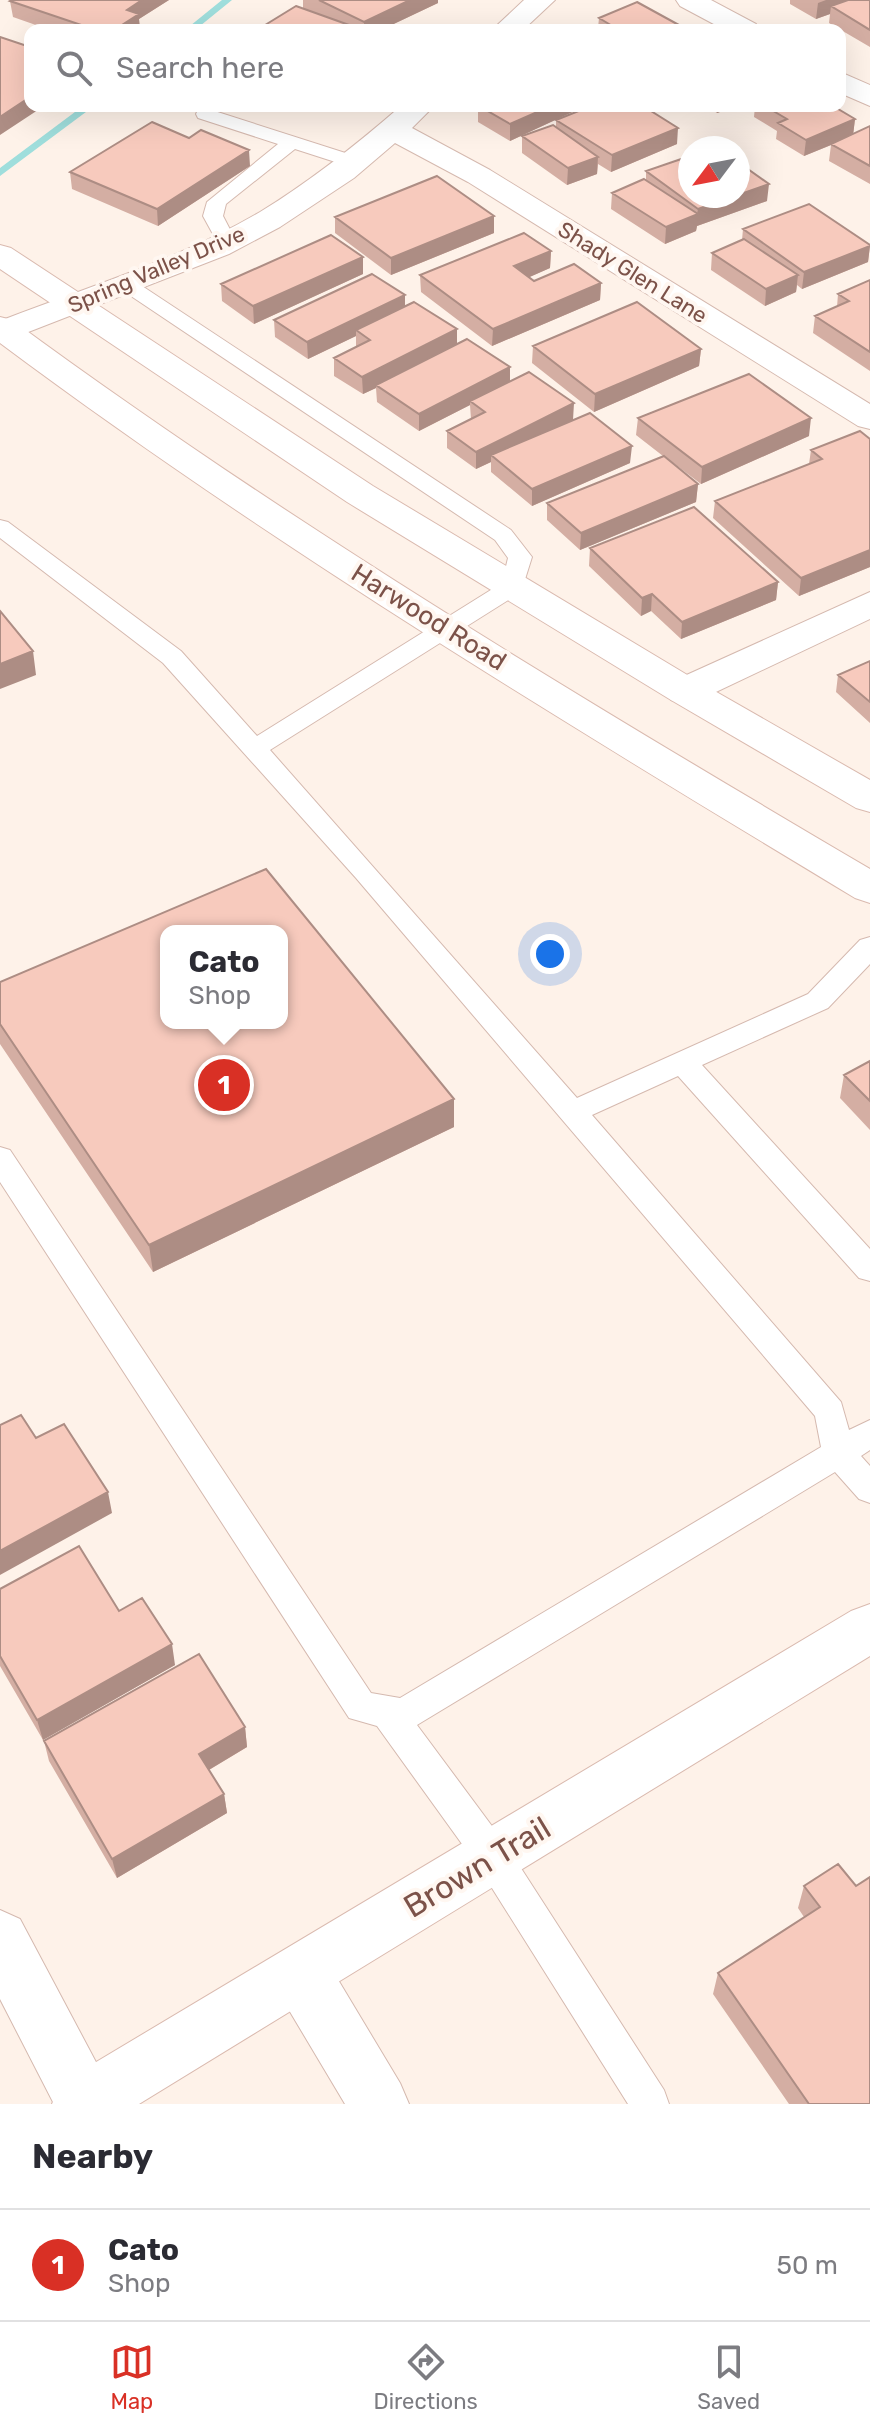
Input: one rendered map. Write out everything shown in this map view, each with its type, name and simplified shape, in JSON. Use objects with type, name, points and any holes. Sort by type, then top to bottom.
[{"type":"street","points":[[513,24],[541,0]]},
{"type":"street","points":[[690,0],[735,24]]},
{"type":"street","points":[[846,84],[870,97]]},
{"type":"street","name":"Spring Valley Drive","points":[[2,330],[227,243],[269,220],[354,162],[412,112]]},
{"type":"street","name":"Shady Glen Lane","points":[[392,129],[479,176],[870,419]]},
{"type":"street","points":[[0,255],[360,494],[685,691],[870,798]]},
{"type":"street","name":"Harwood Road","points":[[2,330],[155,440],[446,629],[717,798],[870,888]]},
{"type":"street","points":[[685,691],[870,604]]},
{"type":"street","name":"Brown Trail","points":[[83,2103],[870,1628]]},
{"type":"street","points":[[0,1939],[83,2103]]},
{"type":"street","points":[[301,1974],[379,2104]]},
{"type":"lane","points":[[205,114],[354,162]]},
{"type":"lane","points":[[227,243],[213,216],[217,202],[291,143]]},
{"type":"lane","points":[[126,284],[503,535],[520,557],[513,587],[254,749]]},
{"type":"lane","points":[[0,527],[172,657],[370,877],[830,1411],[838,1453],[870,1489]]},
{"type":"lane","points":[[572,1112],[818,1001],[870,947]]},
{"type":"lane","points":[[682,1062],[870,1269]]},
{"type":"lane","points":[[0,1158],[361,1707],[403,1715],[870,1434]]},
{"type":"lane","points":[[387,1712],[493,1857],[650,2104]]},
{"type":"building","points":[[142,0],[127,10],[139,14],[123,24],[78,24],[10,1]]},
{"type":"building","points":[[319,0],[410,0],[364,22]]},
{"type":"building","points":[[848,0],[870,0],[870,30],[831,6]]},
{"type":"building","points":[[637,2],[677,24],[609,24],[599,18]]},
{"type":"building","points":[[296,6],[346,24],[267,24]]},
{"type":"building","points":[[0,37],[24,45],[24,101],[0,117]]},
{"type":"building","points":[[489,112],[537,112],[510,124]]},
{"type":"building","points":[[576,112],[653,112],[678,128],[612,155],[556,120]]},
{"type":"building","points":[[775,112],[843,112],[855,119],[806,140],[778,123],[787,119]]},
{"type":"building","points":[[152,122],[189,138],[201,130],[249,150],[157,209],[70,172]]},
{"type":"building","points":[[553,125],[598,157],[568,168],[522,136]]},
{"type":"building","points":[[870,126],[870,166],[831,144]]},
{"type":"building","points":[[678,160],[678,194],[646,171]]},
{"type":"building","points":[[750,171],[769,184],[750,191]]},
{"type":"building","points":[[437,176],[494,216],[391,258],[335,217]]},
{"type":"building","points":[[644,179],[678,201],[678,208],[689,208],[698,214],[666,227],[612,193]]},
{"type":"building","points":[[809,204],[870,246],[804,272],[743,229]]},
{"type":"building","points":[[524,233],[551,251],[514,266],[534,281],[574,264],[601,283],[493,329],[420,275]]},
{"type":"building","points":[[331,235],[363,257],[253,306],[221,284]]},
{"type":"building","points":[[744,239],[798,275],[766,289],[712,253]]},
{"type":"building","points":[[372,274],[405,295],[307,342],[274,320]]},
{"type":"building","points":[[870,280],[870,352],[815,316],[849,301],[838,294]]},
{"type":"building","points":[[414,302],[457,329],[362,377],[334,358],[370,340],[356,330]]},
{"type":"building","points":[[637,302],[701,349],[595,394],[533,346]]},
{"type":"building","points":[[467,339],[510,367],[419,414],[376,385]]},
{"type":"building","points":[[529,372],[574,403],[476,452],[447,431],[485,412],[470,401]]},
{"type":"building","points":[[749,374],[811,418],[702,467],[638,418]]},
{"type":"building","points":[[590,413],[632,446],[532,489],[491,455]]},
{"type":"building","points":[[860,431],[870,439],[870,550],[801,578],[715,501],[822,459],[811,450]]},
{"type":"building","points":[[664,456],[698,484],[581,533],[547,503]]},
{"type":"building","points":[[694,507],[778,582],[682,622],[652,594],[642,598],[590,548]]},
{"type":"building","points":[[0,611],[33,651],[0,664]]},
{"type":"building","points":[[870,661],[870,702],[838,675]]},
{"type":"building","points":[[266,869],[454,1099],[149,1245],[0,1024],[0,982]]},
{"type":"building","points":[[870,1061],[870,1101],[844,1075]]},
{"type":"building","points":[[21,1415],[36,1438],[64,1424],[108,1492],[0,1551],[0,1425]]},
{"type":"building","points":[[79,1546],[119,1611],[142,1598],[172,1644],[37,1720],[0,1656],[0,1589]]},
{"type":"building","points":[[199,1654],[245,1727],[199,1754],[224,1794],[112,1859],[44,1741]]},
{"type":"building","points":[[838,1864],[856,1886],[870,1877],[870,2104],[809,2104],[718,1973],[820,1907],[804,1886]]},
{"type":"waterway","points":[[197,24],[228,0]]},
{"type":"waterway","points":[[0,173],[81,112]]},
{"type":"place","name":"Cato","points":[[224,1085]]}]
